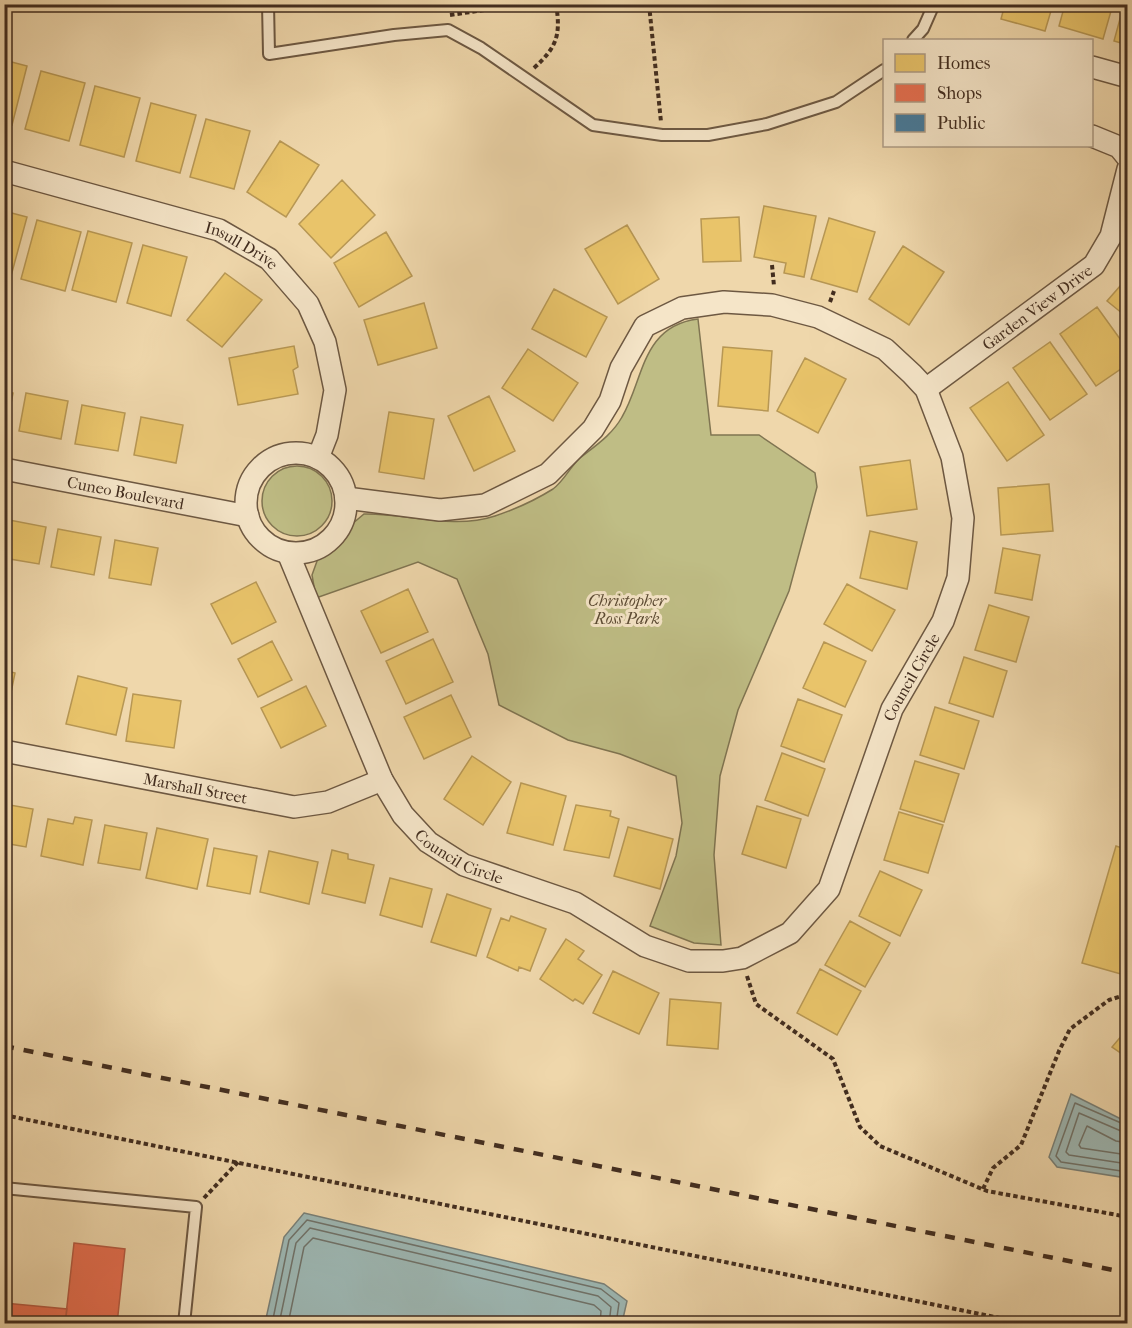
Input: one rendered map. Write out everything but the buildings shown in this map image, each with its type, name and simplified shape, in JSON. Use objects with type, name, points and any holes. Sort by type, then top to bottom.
[{"type":"street","points":[[1093,67],[1128,77]]},
{"type":"street","points":[[1093,136],[1119,147],[1128,158]]},
{"type":"street","name":"Garden View Drive","points":[[926,389],[1094,265],[1112,236],[1128,169]]},
{"type":"street","name":"Insull Drive","points":[[4,171],[219,230],[269,259],[308,304],[325,342],[335,390],[327,435],[318,458]]},
{"type":"street","name":"Council Circle","points":[[288,553],[382,780],[403,815],[428,842],[464,865],[575,903],[645,946],[689,960],[723,961],[742,958],[790,933],[829,889],[892,709],[943,621],[958,578],[963,518],[952,457],[926,389],[885,349],[818,317],[772,306],[724,302],[682,308],[645,326],[621,368],[610,401],[593,429],[548,474],[485,505],[440,510],[346,498]]},
{"type":"street","points":[[290,453],[318,458],[337,474],[346,498],[346,513],[340,528],[331,540],[303,553],[288,553],[263,540],[253,530],[248,516],[248,488],[254,475],[264,465],[290,453]]},
{"type":"street","name":"Cuneo Boulevard","points":[[4,469],[248,516]]},
{"type":"street","name":"Marshall Street","points":[[4,751],[294,807],[328,802],[382,780]]},
{"type":"lane","points":[[268,4],[269,54],[394,35],[448,30],[481,48],[523,79],[593,124],[662,135],[708,135],[767,124],[836,102],[883,71]]},
{"type":"lane","points":[[914,39],[923,29],[934,4]]},
{"type":"lane","points":[[4,1188],[196,1207],[184,1323]]},
{"type":"path","points":[[446,15],[526,4]]},
{"type":"path","points":[[523,79],[555,46],[560,24],[556,4]]},
{"type":"path","points":[[649,4],[662,135]]},
{"type":"path","points":[[742,958],[756,1004],[833,1059],[860,1127],[880,1146],[983,1189],[1128,1217]]},
{"type":"path","points":[[983,1189],[993,1168],[1021,1145],[1070,1029],[1109,1000],[1128,994]]},
{"type":"path","points":[[4,1115],[1029,1323]]},
{"type":"path","points":[[196,1207],[238,1162]]},
{"type":"green space","name":"Christopher Ross Park","points":[[698,319],[711,435],[759,435],[815,473],[817,487],[789,591],[738,710],[720,776],[714,855],[721,945],[694,943],[650,926],[676,856],[682,823],[676,776],[620,754],[568,740],[499,705],[488,654],[457,579],[418,562],[316,598],[312,575],[321,550],[364,514],[446,521],[479,520],[509,511],[553,489],[576,462],[603,440],[618,423],[655,343],[665,332],[679,324]]},
{"type":"green space","points":[[297,466],[310,469],[322,476],[329,488],[332,501],[329,514],[322,526],[310,533],[297,536],[284,533],[272,526],[265,514],[262,501],[265,488],[272,476],[284,469]]},
{"type":"water","points":[[1071,1094],[1127,1122],[1127,1178],[1057,1167],[1049,1157]]},
{"type":"water","points":[[304,1213],[604,1284],[627,1301],[622,1323],[265,1323],[284,1237]]},
{"type":"railway","points":[[4,1046],[1128,1273]]}]
